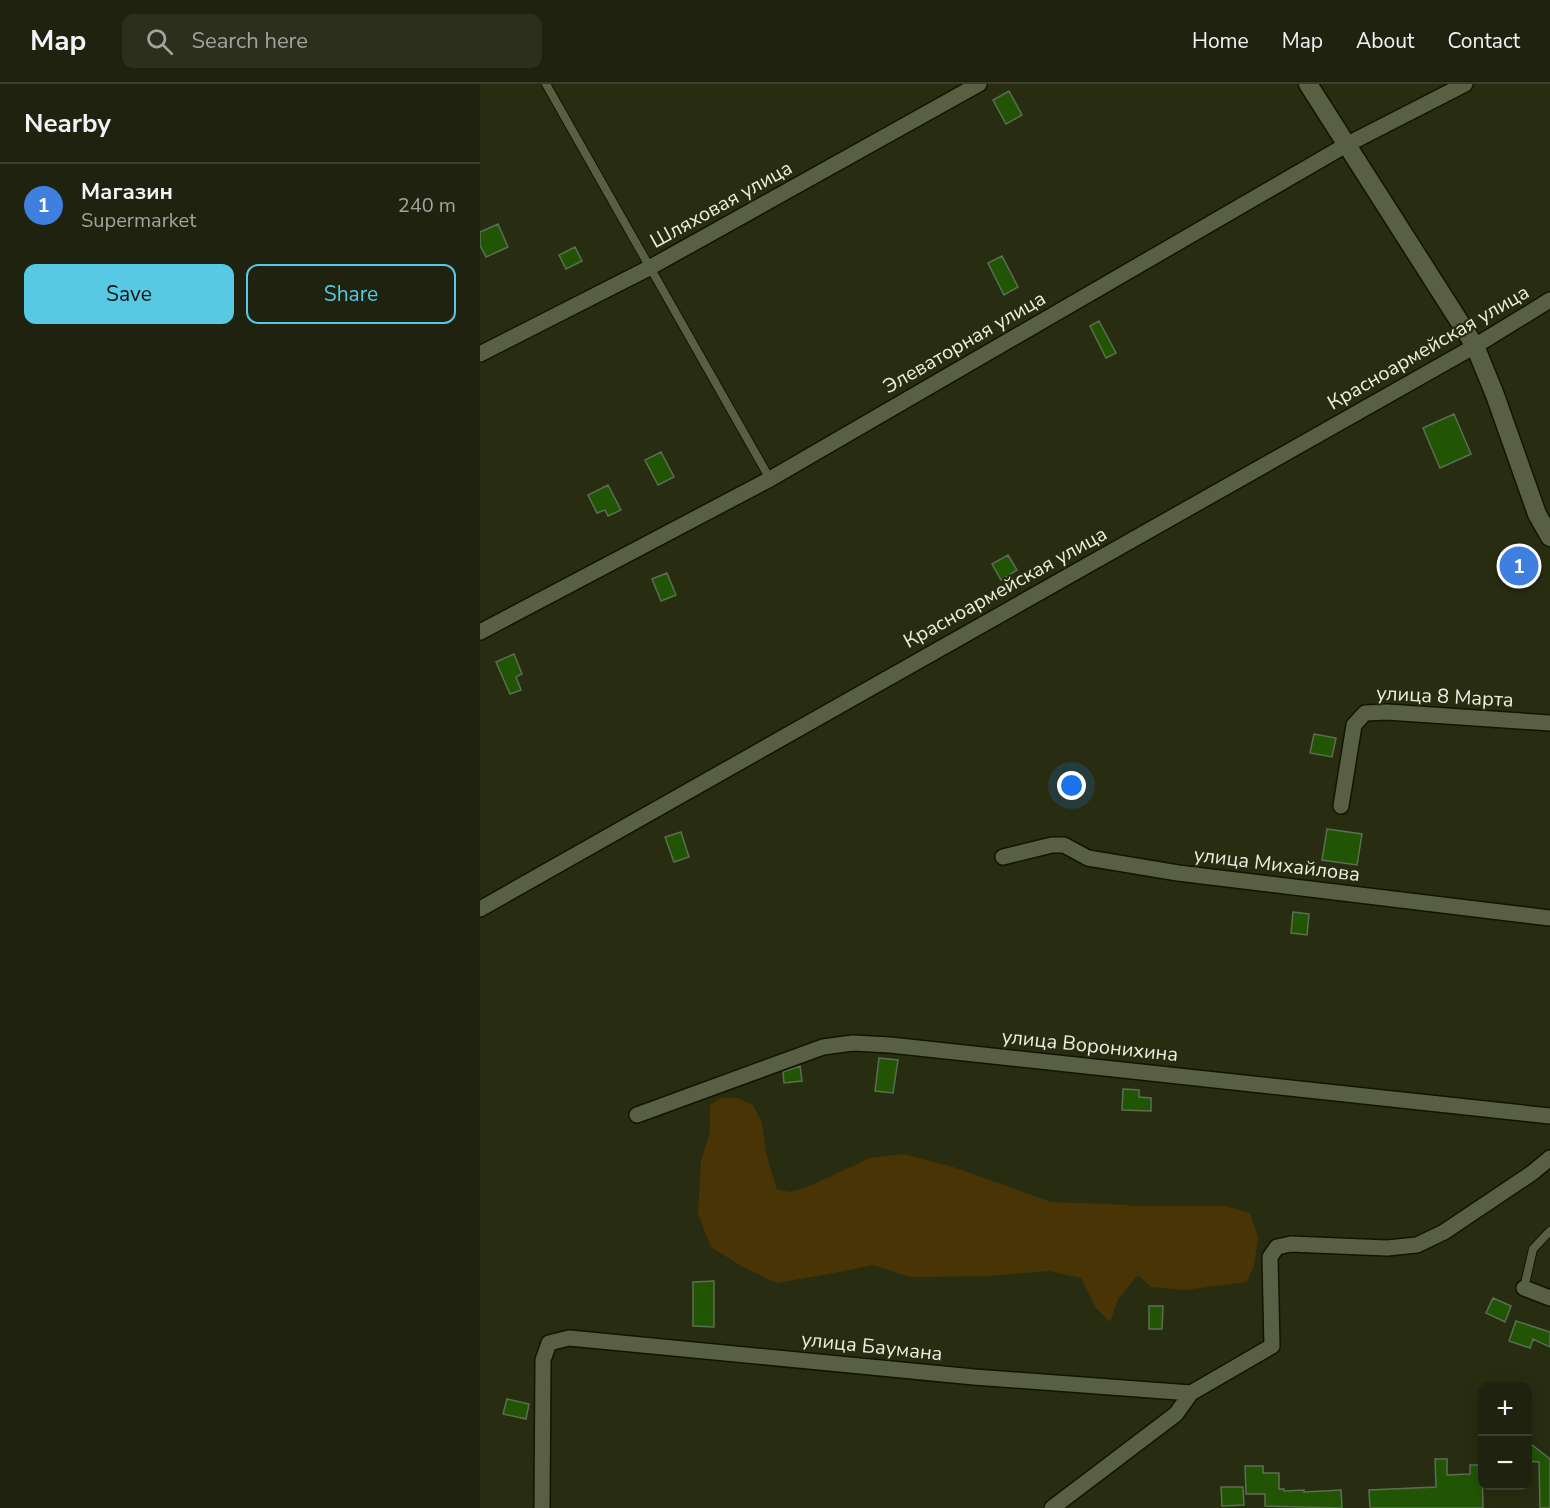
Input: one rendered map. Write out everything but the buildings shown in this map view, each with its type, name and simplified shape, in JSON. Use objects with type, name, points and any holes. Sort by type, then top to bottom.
[{"type":"street","name":"Шляховая улица","points":[[480,354],[649,268],[979,84]]},
{"type":"street","points":[[1308,84],[1474,346],[1495,395],[1537,513],[1550,537]]},
{"type":"street","name":"Элеваторная улица","points":[[480,632],[770,479],[1346,145],[1465,84]]},
{"type":"street","name":"Красноармейская улица","points":[[480,909],[1474,346],[1550,300]]},
{"type":"street","name":"улица 8 Марта","points":[[1341,806],[1354,724],[1365,713],[1387,712],[1550,723]]},
{"type":"street","name":"улица Михайлова","points":[[1003,857],[1052,845],[1064,845],[1088,858],[1178,873],[1550,918]]},
{"type":"street","name":"улица Воронихина","points":[[637,1115],[823,1047],[853,1043],[890,1045],[1550,1116]]},
{"type":"street","points":[[1052,1508],[1176,1414],[1191,1393],[1272,1346],[1270,1257],[1277,1247],[1291,1244],[1388,1248],[1417,1245],[1444,1232],[1532,1173],[1550,1158]]},
{"type":"street","points":[[1524,1288],[1550,1298]]},
{"type":"street","name":"улица Баумана","points":[[542,1508],[543,1360],[549,1343],[569,1338],[974,1377],[1191,1393]]},
{"type":"lane","points":[[546,84],[770,479]]},
{"type":"lane","points":[[1524,1288],[1533,1249],[1550,1231]]},
{"type":"shaded area","points":[[721,1098],[737,1098],[753,1105],[762,1123],[766,1153],[777,1190],[791,1192],[812,1185],[870,1158],[903,1154],[953,1167],[1051,1202],[1129,1206],[1225,1206],[1250,1213],[1258,1237],[1254,1265],[1247,1282],[1185,1290],[1151,1287],[1138,1275],[1118,1299],[1110,1322],[1096,1308],[1081,1278],[1049,1271],[988,1276],[910,1277],[873,1265],[777,1283],[741,1266],[711,1247],[698,1214],[701,1161],[710,1132],[710,1105]]},
{"type":"place","name":"Магазин","points":[[1519,566]]}]
